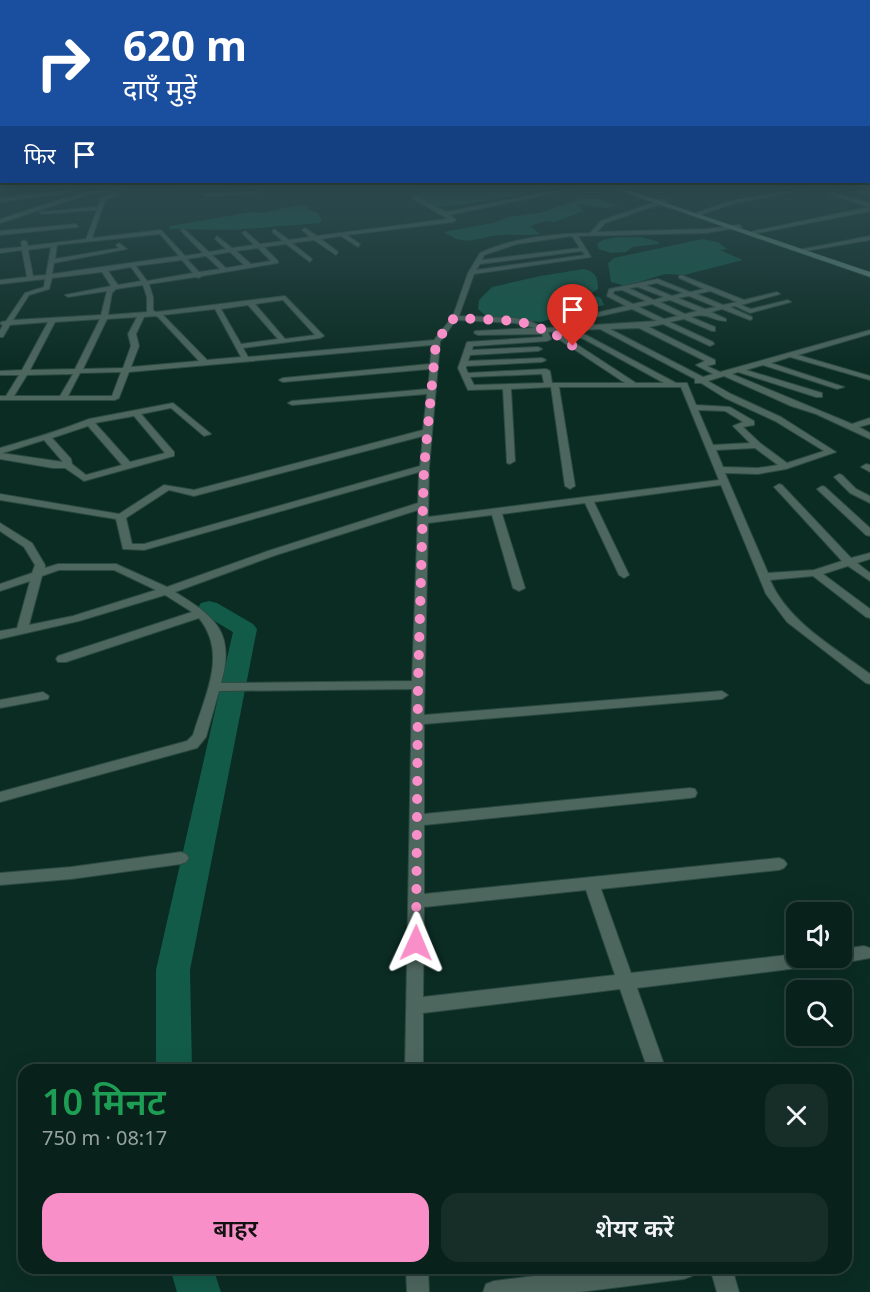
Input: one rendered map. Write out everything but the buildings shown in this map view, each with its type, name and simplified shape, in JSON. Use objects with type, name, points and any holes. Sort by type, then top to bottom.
[{"type":"main road","points":[[793,246],[870,273]]},
{"type":"main road","points":[[798,246],[870,273]]},
{"type":"street","points":[[0,251],[41,246]]},
{"type":"street","points":[[0,335],[4,323],[27,294],[47,288],[54,246]]},
{"type":"street","points":[[91,246],[100,254]]},
{"type":"street","points":[[50,262],[124,249],[121,246]]},
{"type":"street","points":[[173,246],[199,276]]},
{"type":"street","points":[[200,246],[225,272]]},
{"type":"street","points":[[227,246],[249,266]]},
{"type":"street","points":[[0,282],[104,270],[257,246]]},
{"type":"street","points":[[68,296],[276,262],[259,246]]},
{"type":"street","points":[[293,246],[310,260]]},
{"type":"street","points":[[327,246],[336,253]]},
{"type":"street","points":[[414,1064],[422,521],[424,468],[436,342],[454,318],[471,273],[482,254],[502,246]]},
{"type":"street","points":[[471,273],[590,256],[582,246]]},
{"type":"street","points":[[806,249],[822,246]]},
{"type":"street","points":[[25,248],[30,279]]},
{"type":"street","points":[[71,248],[80,257]]},
{"type":"street","points":[[478,262],[584,249]]},
{"type":"street","points":[[158,261],[172,280]]},
{"type":"street","points":[[132,265],[146,284],[152,297],[150,311],[205,363]]},
{"type":"street","points":[[63,398],[104,318],[109,304],[109,293],[115,286],[104,270]]},
{"type":"street","points":[[681,277],[764,307]]},
{"type":"street","points":[[609,294],[611,290],[658,281],[750,318]]},
{"type":"street","points":[[640,285],[724,320]]},
{"type":"street","points":[[622,288],[712,329]]},
{"type":"street","points":[[569,327],[589,316],[711,289]]},
{"type":"street","points":[[609,294],[710,344]]},
{"type":"street","points":[[598,314],[611,300],[609,294]]},
{"type":"street","points":[[478,333],[569,327],[640,326],[777,294]]},
{"type":"street","points":[[4,323],[141,316],[285,298],[320,336],[239,346]]},
{"type":"street","points":[[734,304],[750,311],[788,302]]},
{"type":"street","points":[[250,303],[283,341]]},
{"type":"street","points":[[217,307],[246,359]]},
{"type":"street","points":[[118,415],[115,398],[135,346],[132,334],[141,316]]},
{"type":"street","points":[[454,318],[518,321],[544,329],[560,337],[634,386]]},
{"type":"street","points":[[473,319],[482,343]]},
{"type":"street","points":[[4,398],[25,372],[52,321]]},
{"type":"street","points":[[640,326],[712,362],[700,365],[819,412],[870,436]]},
{"type":"street","points":[[603,328],[728,396],[778,419],[831,452],[786,466],[758,471],[720,470]]},
{"type":"street","points":[[467,353],[553,347],[544,329]]},
{"type":"street","points":[[548,339],[470,344],[462,368],[471,388],[551,385],[679,385],[870,332]]},
{"type":"street","points":[[560,337],[577,335],[586,337],[679,385],[694,407],[770,592],[791,620],[870,680]]},
{"type":"street","points":[[0,373],[126,370],[436,342]]},
{"type":"street","points":[[538,349],[551,385],[570,486]]},
{"type":"street","points":[[790,354],[869,378]]},
{"type":"street","points":[[464,364],[542,360]]},
{"type":"street","points":[[762,362],[840,387]]},
{"type":"street","points":[[283,380],[434,366]]},
{"type":"street","points":[[738,369],[819,395]]},
{"type":"street","points":[[465,375],[546,371]]},
{"type":"street","points":[[507,388],[510,461]]},
{"type":"street","points":[[292,404],[431,391]]},
{"type":"street","points":[[4,398],[115,398]]},
{"type":"street","points":[[794,404],[831,426]]},
{"type":"street","points":[[0,451],[83,426],[89,422],[129,412],[138,414],[173,405],[207,434]]},
{"type":"street","points":[[694,407],[728,409],[751,423],[737,426],[757,445],[786,466]]},
{"type":"street","points":[[0,456],[53,465],[67,465],[84,478],[171,454],[138,414]]},
{"type":"street","points":[[851,427],[870,421]]},
{"type":"street","points":[[89,422],[128,466]]},
{"type":"street","points":[[0,497],[121,517],[167,487],[194,493],[427,432]]},
{"type":"street","points":[[45,436],[68,461],[67,465]]},
{"type":"street","points":[[711,448],[757,445]]},
{"type":"street","points":[[121,517],[127,547],[144,547],[424,468]]},
{"type":"street","points":[[839,477],[853,491],[870,500]]},
{"type":"street","points":[[422,521],[725,482]]},
{"type":"street","points":[[779,487],[850,563],[870,578]]},
{"type":"street","points":[[822,489],[870,533]]},
{"type":"street","points":[[588,500],[624,575]]},
{"type":"street","points":[[0,635],[75,619],[166,591],[272,552],[423,505]]},
{"type":"street","points":[[496,511],[519,588]]},
{"type":"street","points":[[0,526],[28,545],[40,565],[22,630]]},
{"type":"street","points":[[764,577],[816,573],[870,556]]},
{"type":"street","points":[[0,588],[58,567],[116,567],[166,591],[201,613],[214,629],[220,649],[214,687],[199,737],[192,745],[0,797]]},
{"type":"street","points":[[816,573],[870,615]]},
{"type":"street","points":[[62,659],[201,613]]},
{"type":"street","points":[[214,687],[418,685]]},
{"type":"street","points":[[418,720],[722,695]]},
{"type":"street","points":[[0,704],[43,696]]},
{"type":"street","points":[[417,820],[690,793]]},
{"type":"street","points":[[0,879],[71,873],[180,858]]},
{"type":"street","points":[[416,901],[592,885],[779,864]]},
{"type":"street","points":[[592,885],[655,1064]]},
{"type":"street","points":[[852,955],[864,953]]},
{"type":"street","points":[[415,1006],[786,962]]},
{"type":"street","points":[[417,1274],[418,1292]]},
{"type":"street","points":[[494,1292],[636,1274]]},
{"type":"street","points":[[723,1274],[728,1292]]},
{"type":"shaded area","points":[[598,246],[638,246],[632,247],[626,252],[611,253],[599,249]]},
{"type":"shaded area","points":[[668,246],[724,246],[727,249],[720,250],[743,260],[684,275],[665,274],[626,286],[611,282],[608,263],[614,258]]},
{"type":"shaded area","points":[[584,269],[594,274],[598,282],[598,289],[590,294],[601,298],[604,305],[540,322],[487,317],[478,309],[479,300],[492,287]]},
{"type":"waterway","points":[[174,1064],[173,970],[245,629],[209,608]]},
{"type":"waterway","points":[[194,1274],[199,1292]]},
{"type":"route","points":[[416,943],[418,685],[424,468],[436,342],[454,318],[518,321],[547,329],[573,346]]}]
